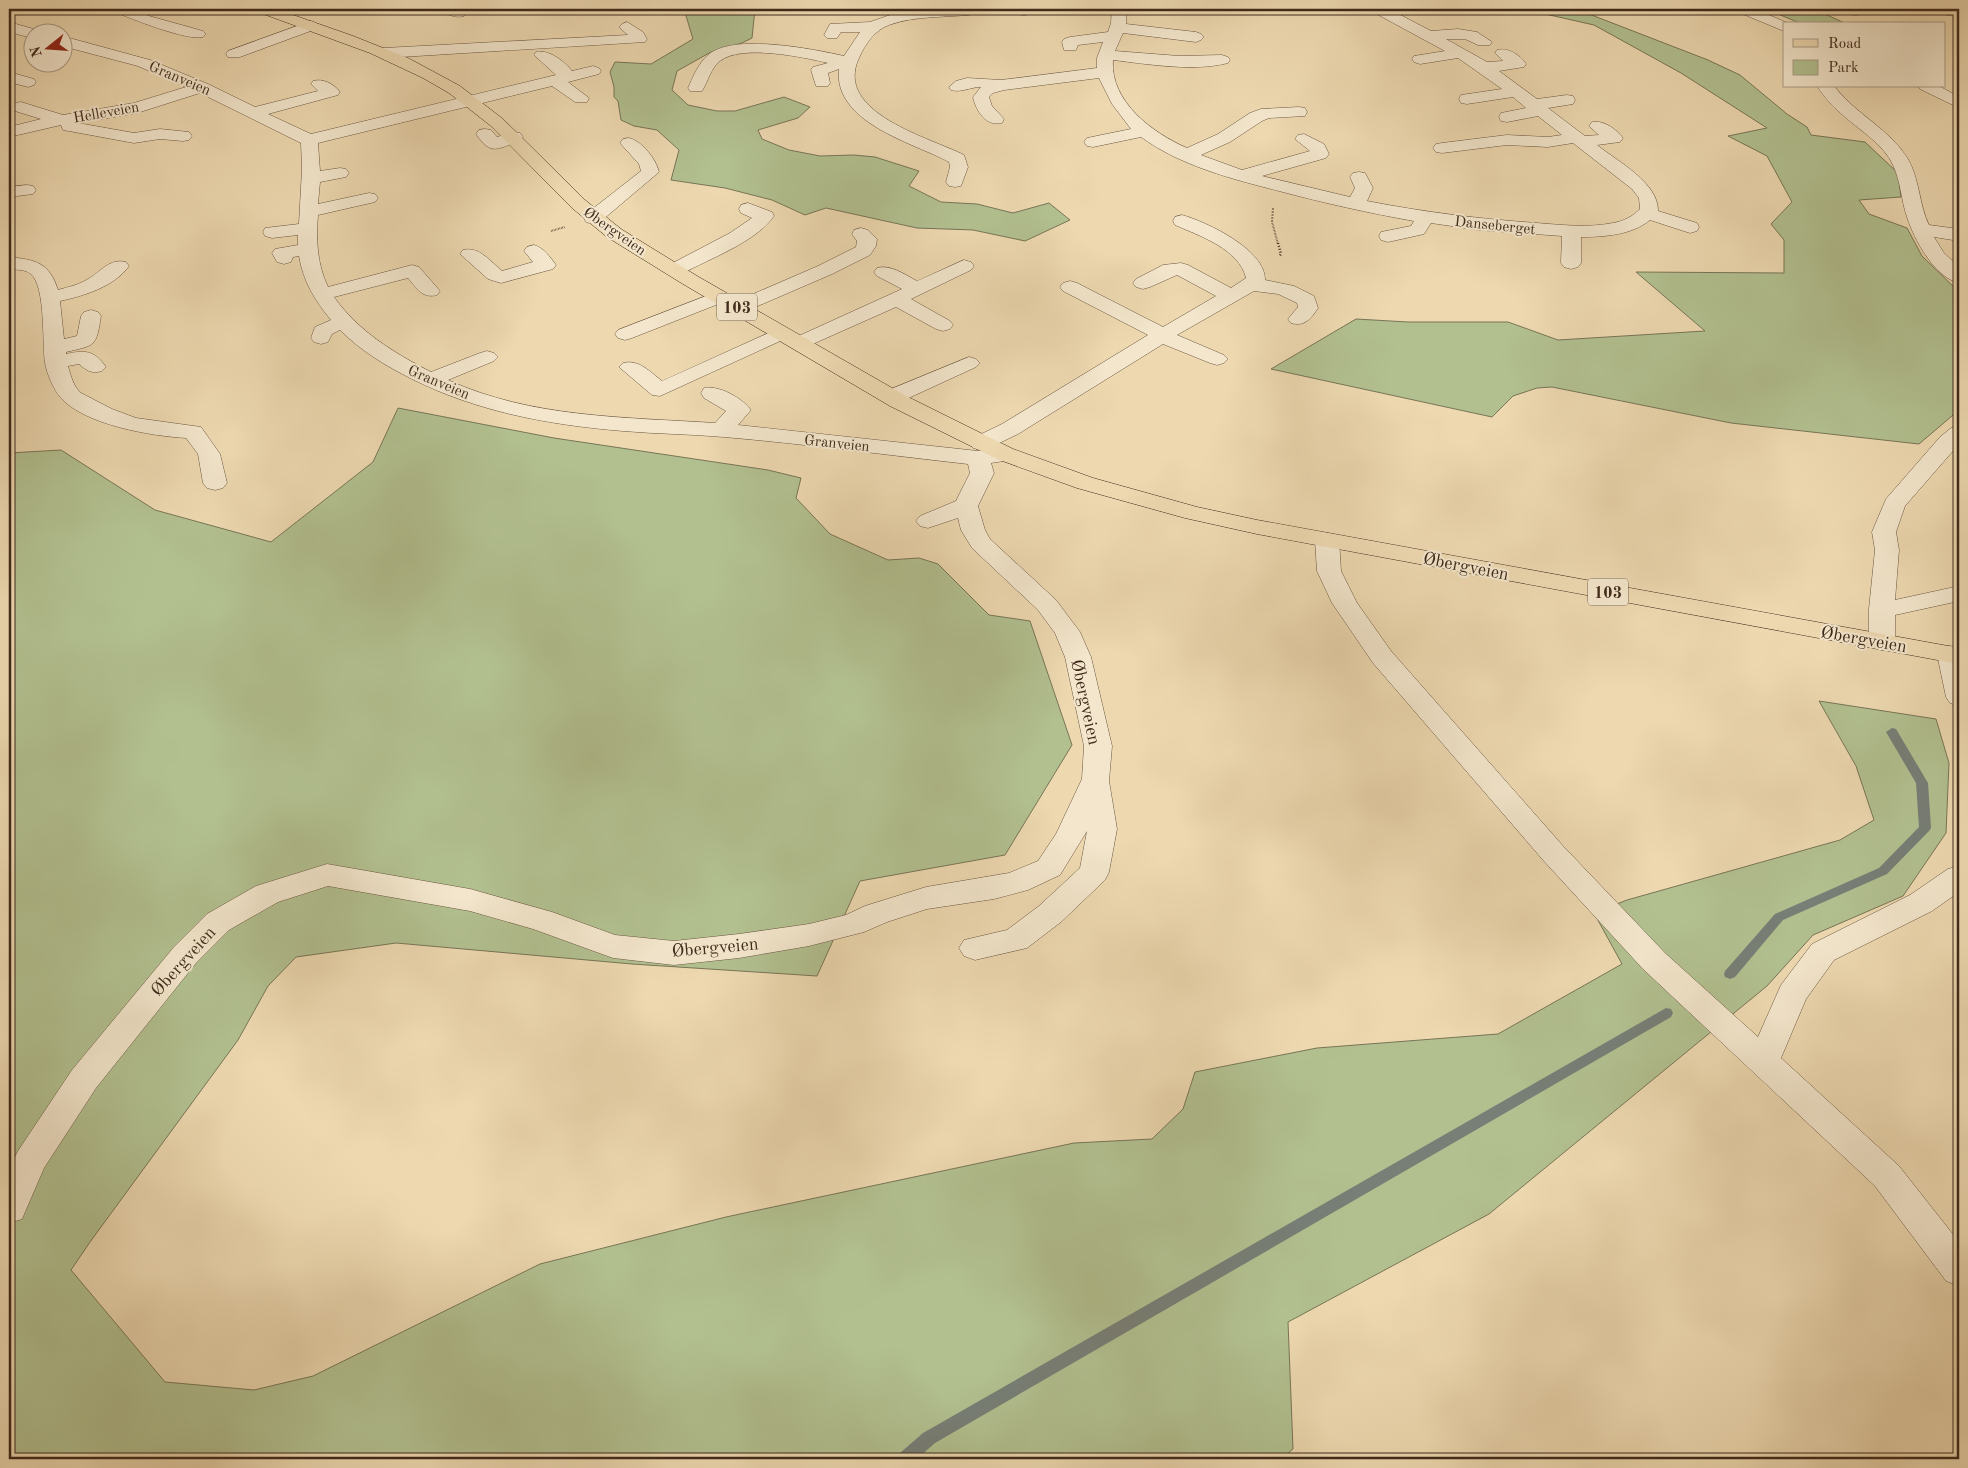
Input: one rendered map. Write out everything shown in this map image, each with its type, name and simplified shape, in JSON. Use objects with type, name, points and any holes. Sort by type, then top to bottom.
[{"type":"main road","name":"Øbergveien","points":[[262,9],[384,53],[439,80],[468,99],[514,137],[593,218],[614,234],[719,297],[988,452],[1134,497],[1257,527],[1954,655]]},
{"type":"street","points":[[123,9],[144,19],[198,34]]},
{"type":"street","points":[[948,26],[977,19],[982,15],[974,9],[891,19],[872,27],[865,34],[848,62],[846,77],[849,90],[854,99],[871,115],[908,143],[958,159],[959,168],[956,182]]},
{"type":"street","points":[[1106,64],[1120,20],[1119,9]]},
{"type":"street","points":[[1378,9],[1402,29],[1466,32],[1476,35],[1484,42]]},
{"type":"street","points":[[1743,9],[1783,26]]},
{"type":"street","points":[[1937,9],[1959,13]]},
{"type":"street","points":[[234,54],[311,26]]},
{"type":"street","points":[[384,53],[512,41],[639,39],[627,26]]},
{"type":"street","points":[[832,35],[835,26],[872,27]]},
{"type":"street","points":[[9,27],[22,31]]},
{"type":"street","points":[[1426,29],[1484,67],[1638,185],[1648,198],[1647,211],[1692,220]]},
{"type":"street","points":[[1070,47],[1070,42],[1116,32],[1196,37]]},
{"type":"street","name":"Granveien","points":[[78,41],[144,63],[202,87],[227,93],[252,113],[306,138],[311,178],[307,220],[307,249],[312,271],[322,294],[349,318],[356,334],[397,363],[460,393],[509,407],[575,418],[643,426],[720,430],[988,452]]},
{"type":"street","points":[[696,88],[712,60],[724,53],[735,51],[762,49],[795,52],[819,55],[848,62]]},
{"type":"street","points":[[1420,59],[1461,53]]},
{"type":"street","points":[[1484,67],[1523,67],[1503,54]]},
{"type":"street","points":[[542,55],[565,72],[560,79]]},
{"type":"street","points":[[996,119],[984,108],[981,97],[987,90],[1001,85],[1106,64],[1154,60],[1203,62],[1222,60]]},
{"type":"street","points":[[822,83],[819,70],[848,62]]},
{"type":"street","name":"Danseberget","points":[[1106,64],[1113,93],[1125,111],[1144,130],[1186,155],[1276,186],[1426,217],[1509,228],[1597,231],[1628,226],[1638,221],[1647,211]]},
{"type":"street","points":[[306,138],[378,116],[468,99],[594,71]]},
{"type":"street","points":[[9,77],[28,82]]},
{"type":"street","points":[[560,79],[580,98]]},
{"type":"street","points":[[1013,99],[1025,90],[1027,81]]},
{"type":"street","points":[[957,87],[962,84],[977,82],[1001,85]]},
{"type":"street","points":[[252,113],[332,92],[319,84]]},
{"type":"street","name":"Helleveien","points":[[9,132],[56,121],[137,108],[202,87]]},
{"type":"street","points":[[1827,88],[1846,110],[1895,153],[1911,189],[1915,214],[1925,241],[1934,255],[1959,277]]},
{"type":"street","points":[[1930,88],[1959,103]]},
{"type":"street","points":[[1467,99],[1516,92]]},
{"type":"street","points":[[1507,117],[1567,100]]},
{"type":"street","points":[[55,102],[97,115]]},
{"type":"street","points":[[21,107],[56,121],[134,138],[160,134],[183,136]]},
{"type":"street","points":[[1186,155],[1224,138],[1256,117],[1267,114],[1299,112]]},
{"type":"street","points":[[854,118],[871,115]]},
{"type":"street","points":[[1442,148],[1507,140],[1555,147],[1578,140],[1614,138],[1598,126]]},
{"type":"street","points":[[306,138],[328,128]]},
{"type":"street","points":[[1121,150],[1100,140],[1144,130]]},
{"type":"street","points":[[485,134],[493,144],[514,137]]},
{"type":"street","points":[[1241,175],[1281,166],[1320,154],[1318,148],[1304,138]]},
{"type":"street","points":[[593,218],[650,172],[648,163],[629,144]]},
{"type":"street","points":[[1598,155],[1626,151]]},
{"type":"street","points":[[311,178],[340,173]]},
{"type":"street","points":[[1356,204],[1364,188],[1359,177]]},
{"type":"street","points":[[9,192],[27,190]]},
{"type":"street","points":[[272,232],[368,198]]},
{"type":"street","points":[[1493,209],[1509,228]]},
{"type":"street","points":[[674,270],[761,222],[765,216],[748,210]]},
{"type":"street","points":[[1388,236],[1417,230],[1426,217]]},
{"type":"street","points":[[1182,221],[1214,235],[1250,262],[1253,279]]},
{"type":"street","points":[[1922,230],[1959,235]]},
{"type":"street","points":[[1571,263],[1572,231]]},
{"type":"street","points":[[738,308],[825,270],[863,251],[867,239],[861,234]]},
{"type":"street","points":[[284,258],[282,253],[307,249]]},
{"type":"street","points":[[470,254],[495,275],[501,277],[546,265],[534,251]]},
{"type":"street","points":[[9,263],[28,265],[39,270],[45,279],[55,355],[66,392],[102,414],[126,424],[156,430],[193,432],[209,454],[215,483]]},
{"type":"street","points":[[49,298],[79,291],[98,282],[106,273],[119,266]]},
{"type":"street","points":[[630,367],[660,390],[790,338],[896,299],[964,266]]},
{"type":"street","points":[[1143,283],[1170,268],[1181,268],[1230,296]]},
{"type":"street","points":[[322,294],[412,271],[430,291]]},
{"type":"street","points":[[884,272],[916,289],[946,317],[896,299]]},
{"type":"street","points":[[928,521],[966,506],[982,473],[988,452],[1010,429],[1230,296],[1253,279]]},
{"type":"street","points":[[1253,279],[1298,293],[1307,300],[1308,308],[1298,319]]},
{"type":"street","points":[[1070,287],[1162,336],[1217,360]]},
{"type":"street","points":[[625,334],[719,297]]},
{"type":"street","points":[[55,355],[86,339],[91,316]]},
{"type":"street","points":[[321,338],[322,331],[349,318]]},
{"type":"street","points":[[55,355],[83,357],[95,367]]},
{"type":"street","points":[[431,379],[488,357]]},
{"type":"street","points":[[892,397],[969,363]]},
{"type":"street","points":[[712,393],[740,410],[720,430]]},
{"type":"street","points":[[771,435],[789,419]]},
{"type":"street","points":[[1882,642],[1882,609],[1887,550],[1884,532],[1894,504],[1948,442],[1959,433]]},
{"type":"street","name":"Øbergveien","points":[[9,1208],[30,1161],[84,1079],[185,955],[218,922],[267,894],[328,875],[470,900],[541,920],[613,946],[674,953],[739,946],[809,935],[853,924],[876,914],[926,898],[994,888],[1017,882],[1049,868],[1069,838],[1096,779],[1098,746],[1078,657],[1067,632],[1047,605],[981,543],[972,530],[966,506]]},
{"type":"street","points":[[1327,540],[1329,571],[1345,603],[1382,657],[1553,852],[1654,960],[1887,1176],[1959,1270]]},
{"type":"street","points":[[1882,609],[1959,594]]},
{"type":"street","points":[[1954,655],[1959,697]]},
{"type":"street","points":[[975,948],[1016,940],[1050,914],[1094,872],[1102,829],[1096,779]]},
{"type":"street","points":[[1764,1060],[1792,994],[1823,952],[1921,903],[1959,877]]},
{"type":"path","points":[[1253,279],[1276,261],[1281,254],[1272,222],[1276,186]]},
{"type":"green space","points":[[684,9],[755,9],[752,38],[742,43],[711,52],[677,71],[672,90],[688,105],[717,111],[735,111],[784,97],[810,107],[798,118],[758,130],[762,139],[789,150],[820,156],[854,155],[875,157],[919,171],[909,186],[941,202],[977,204],[1013,213],[1049,203],[1070,220],[1025,241],[973,230],[917,228],[826,208],[805,215],[772,200],[725,188],[671,180],[679,150],[657,130],[634,126],[621,120],[618,101],[614,97],[614,87],[610,72],[615,62],[651,64],[693,39]]},
{"type":"green space","points":[[1523,9],[1576,9],[1708,60],[1740,75],[1787,114],[1807,127],[1811,135],[1865,142],[1898,173],[1901,197],[1859,200],[1869,214],[1907,228],[1922,256],[1959,292],[1959,410],[1919,444],[1731,423],[1552,387],[1537,388],[1513,396],[1492,417],[1271,369],[1356,319],[1408,322],[1508,322],[1558,340],[1705,331],[1636,272],[1784,273],[1784,240],[1771,224],[1792,202],[1767,156],[1728,136],[1767,128],[1681,73],[1594,25]]},
{"type":"green space","points":[[1766,9],[1831,9],[1827,15],[1843,22],[1797,22]]},
{"type":"green space","points":[[398,408],[554,438],[768,470],[801,478],[796,498],[830,534],[888,560],[919,558],[938,564],[989,615],[1030,621],[1072,745],[1005,855],[860,881],[817,976],[632,964],[396,943],[296,957],[268,986],[238,1040],[71,1270],[165,1382],[254,1390],[313,1376],[540,1264],[726,1217],[1074,1143],[1152,1139],[1183,1109],[1195,1072],[1317,1048],[1498,1034],[1622,964],[1594,913],[1627,900],[1840,840],[1874,820],[1856,766],[1819,701],[1936,719],[1949,763],[1946,833],[1903,896],[1813,935],[1767,986],[1489,1214],[1288,1322],[1293,1449],[1281,1459],[9,1459],[9,453],[61,450],[155,510],[271,542],[373,462]]},
{"type":"waterway","points":[[1730,974],[1779,917],[1883,871],[1925,828],[1922,783],[1892,732]]},
{"type":"waterway","points":[[906,1459],[929,1438],[1666,1013]]}]
